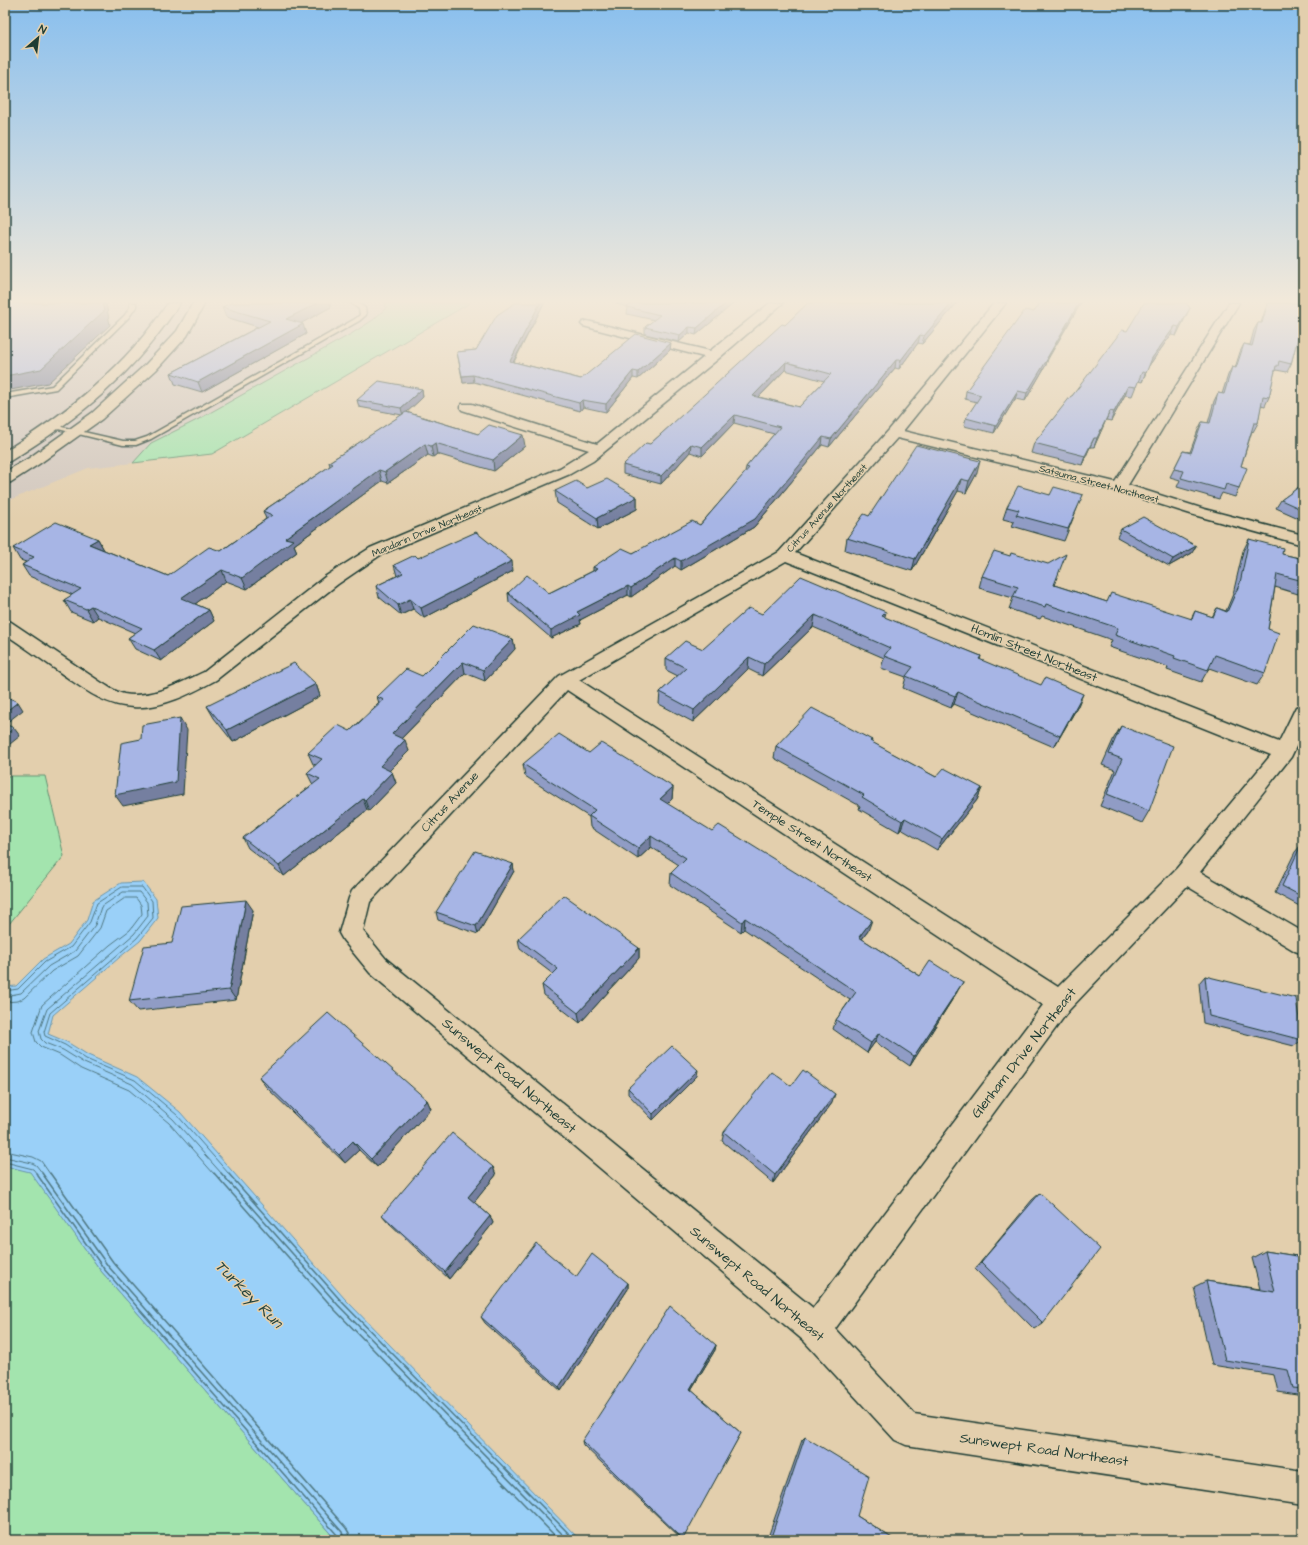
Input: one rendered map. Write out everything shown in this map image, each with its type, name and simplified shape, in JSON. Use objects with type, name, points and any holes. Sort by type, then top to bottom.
[{"type":"street","points":[[5,458],[74,412],[115,375]]},
{"type":"street","points":[[5,479],[34,461],[97,416],[142,375]]},
{"type":"street","name":"Mandarin Drive Northeast","points":[[5,626],[108,695],[123,700],[135,701],[158,698],[190,686],[210,676],[332,580],[376,551],[565,471],[600,449],[691,375]]},
{"type":"street","name":"Citrus Avenue Northeast","points":[[565,680],[785,555],[894,433],[941,375]]},
{"type":"street","points":[[1119,487],[1189,375]]},
{"type":"street","points":[[467,407],[600,449]]},
{"type":"street","name":"Satsuma Street Northeast","points":[[894,433],[1119,487],[1199,512],[1303,540]]},
{"type":"street","name":"Homlin Street Northeast","points":[[785,555],[1284,752]]},
{"type":"street","name":"Citrus Avenue","points":[[351,933],[360,898],[565,680]]},
{"type":"street","name":"Temple Street Northeast","points":[[565,680],[1060,1002]]},
{"type":"street","name":"Glenham Drive Northeast","points":[[815,1330],[1060,1002],[1185,874],[1284,752],[1303,712]]},
{"type":"street","points":[[1185,874],[1303,944]]},
{"type":"street","name":"Sunswept Road Northeast","points":[[351,933],[378,966],[815,1330],[906,1430],[1303,1488]]},
{"type":"lane","points":[[5,396],[54,388],[67,375]]},
{"type":"lane","points":[[53,427],[123,443],[136,443],[149,438],[260,375]]},
{"type":"shaded area","points":[[5,375],[107,375],[66,412],[5,452]]},
{"type":"shaded area","points":[[123,375],[135,375],[89,415],[5,473],[5,464],[81,414]]},
{"type":"shaded area","points":[[151,375],[277,375],[197,420],[151,443],[133,463],[88,468],[5,502],[5,485],[42,462],[105,417]]},
{"type":"green space","points":[[277,375],[347,375],[212,454],[133,463],[151,443],[197,420]]},
{"type":"green space","points":[[5,776],[45,776],[64,856],[5,929]]},
{"type":"green space","points":[[5,1166],[30,1171],[101,1271],[336,1540],[5,1540]]},
{"type":"water","name":"Turkey Run","points":[[143,882],[156,899],[158,918],[140,941],[53,1015],[48,1034],[67,1042],[88,1055],[137,1077],[180,1112],[345,1299],[580,1540],[336,1540],[101,1271],[30,1172],[5,1166],[5,987],[16,986],[43,959],[69,944],[87,920],[93,901],[121,883]]},
{"type":"building","points":[[177,375],[210,375],[198,382]]},
{"type":"building","points":[[473,375],[566,375],[581,379],[586,375],[630,375],[606,404],[582,400],[579,403]]},
{"type":"building","points":[[726,375],[773,375],[753,396],[799,407],[830,375],[884,375],[831,439],[823,437],[755,519],[681,561],[675,558],[631,588],[628,586],[577,612],[580,615],[551,630],[508,593],[527,575],[549,593],[597,569],[593,567],[622,548],[633,553],[692,521],[700,525],[749,468],[746,467],[780,427],[735,415],[702,447],[691,444],[661,476],[623,465],[646,443],[650,444]]},
{"type":"building","points":[[978,375],[1038,375],[1027,393],[1018,391],[996,426],[966,418],[981,395],[966,391]]},
{"type":"building","points":[[1088,375],[1141,375],[1136,387],[1128,386],[1114,412],[1110,411],[1097,438],[1094,438],[1085,456],[1034,443]]},
{"type":"building","points":[[1230,375],[1274,375],[1269,397],[1263,396],[1258,423],[1254,423],[1241,466],[1247,468],[1239,488],[1226,484],[1224,490],[1181,478],[1184,471],[1174,469],[1183,451],[1191,453],[1202,422],[1210,423],[1218,393],[1224,394]]},
{"type":"building","points":[[379,381],[422,389],[401,408],[357,400]]},
{"type":"building","points":[[406,412],[478,434],[489,425],[523,435],[493,460],[435,443],[431,446],[425,444],[385,472],[379,470],[285,538],[293,540],[242,578],[222,570],[181,598],[209,610],[154,650],[128,638],[142,628],[91,606],[86,609],[64,600],[81,589],[22,565],[34,557],[13,548],[56,522],[98,539],[89,544],[168,576],[209,547],[221,551],[272,515],[263,511],[333,464],[329,462]]},
{"type":"building","points":[[916,445],[980,461],[969,481],[961,479],[915,559],[847,538],[864,514],[869,516]]},
{"type":"building","points":[[607,479],[637,497],[597,518],[555,491],[576,481],[587,488]]},
{"type":"building","points":[[1303,484],[1303,510],[1281,500]]},
{"type":"building","points":[[1018,486],[1050,495],[1054,487],[1083,495],[1068,529],[1016,515],[1019,510],[1007,507]]},
{"type":"building","points":[[1143,517],[1196,546],[1173,559],[1121,529]]},
{"type":"building","points":[[476,532],[512,561],[421,608],[410,599],[398,605],[376,586],[403,573],[394,565],[415,555],[418,558]]},
{"type":"building","points":[[1249,539],[1283,548],[1282,554],[1303,559],[1303,581],[1277,574],[1268,629],[1279,633],[1265,673],[1215,655],[1208,670],[1174,658],[1175,656],[1115,635],[1118,628],[1046,604],[1045,607],[1013,597],[1018,587],[982,576],[994,551],[1010,556],[1011,553],[1048,564],[1066,554],[1054,585],[1107,602],[1111,593],[1192,619],[1195,611],[1213,617],[1217,608],[1227,612],[1240,583]]},
{"type":"building","points":[[801,576],[886,612],[882,616],[981,656],[979,659],[1041,685],[1045,678],[1083,694],[1060,736],[958,692],[955,696],[906,676],[913,667],[884,656],[890,648],[815,615],[764,664],[749,657],[694,710],[660,692],[686,668],[666,658],[685,641],[703,649],[749,608],[762,614]]},
{"type":"building","points":[[474,624],[513,639],[483,670],[463,662],[392,734],[405,740],[380,766],[392,772],[365,800],[363,799],[279,866],[243,838],[320,779],[307,773],[322,759],[308,753],[338,725],[350,731],[384,700],[377,697],[406,669],[422,676]]},
{"type":"building","points":[[294,663],[316,684],[227,730],[207,706]]},
{"type":"building","points":[[5,696],[18,702],[5,712]]},
{"type":"building","points":[[812,708],[872,740],[870,741],[936,777],[944,768],[982,788],[942,839],[905,818],[902,821],[862,797],[864,795],[776,746]]},
{"type":"building","points":[[180,718],[176,782],[115,795],[121,743],[141,739],[142,725]]},
{"type":"building","points":[[5,724],[14,728],[5,735]]},
{"type":"building","points":[[1121,726],[1173,746],[1149,811],[1107,794],[1122,759],[1109,754]]},
{"type":"building","points":[[559,734],[589,753],[601,743],[673,787],[660,799],[712,831],[719,825],[872,920],[859,937],[920,976],[930,961],[963,982],[914,1056],[879,1033],[871,1043],[836,1020],[856,992],[745,918],[742,922],[671,873],[686,858],[651,836],[638,848],[589,816],[595,810],[523,764]]},
{"type":"building","points":[[1301,845],[1303,845],[1303,897],[1282,886]]},
{"type":"building","points":[[475,851],[513,864],[476,926],[436,912]]},
{"type":"building","points":[[564,895],[639,948],[578,1013],[542,985],[558,969],[518,939]]},
{"type":"building","points":[[246,900],[229,990],[129,1001],[144,946],[172,943],[181,906]]},
{"type":"building","points":[[1205,976],[1296,998],[1302,1040],[1209,1016]]},
{"type":"building","points":[[328,1013],[427,1100],[371,1159],[353,1141],[339,1155],[259,1077]]},
{"type":"building","points":[[672,1046],[698,1070],[653,1114],[628,1088]]},
{"type":"building","points":[[803,1070],[835,1094],[775,1175],[724,1132],[772,1072],[791,1086]]},
{"type":"building","points":[[452,1133],[493,1167],[468,1197],[490,1216],[445,1272],[382,1215]]},
{"type":"building","points":[[1040,1193],[1100,1249],[1043,1323],[981,1262]]},
{"type":"building","points":[[536,1243],[576,1277],[592,1254],[628,1283],[559,1387],[481,1317]]},
{"type":"building","points":[[1265,1251],[1303,1257],[1303,1389],[1293,1388],[1288,1370],[1225,1360],[1206,1281],[1275,1292]]},
{"type":"building","points":[[670,1306],[716,1345],[690,1389],[741,1433],[683,1539],[582,1441]]},
{"type":"building","points":[[805,1437],[869,1476],[857,1516],[895,1540],[770,1540]]}]
